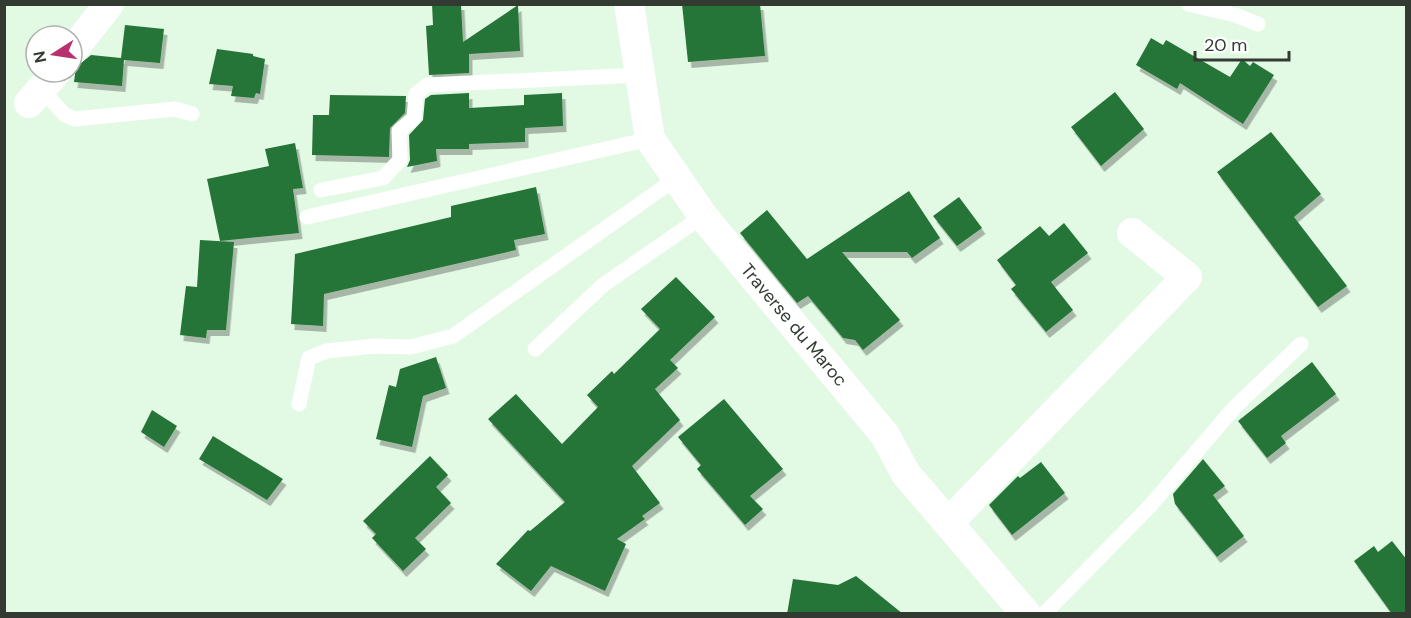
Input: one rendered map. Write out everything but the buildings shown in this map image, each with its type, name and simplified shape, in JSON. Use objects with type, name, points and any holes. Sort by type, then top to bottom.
[{"type":"street","points":[[84,36],[109,4]]},
{"type":"street","name":"Traverse du Maroc","points":[[629,4],[650,139],[703,216],[885,435],[906,474],[1026,614]]},
{"type":"street","points":[[948,523],[1187,278],[1132,233]]},
{"type":"lane","points":[[1188,4],[1235,15],[1258,24]]},
{"type":"lane","points":[[321,190],[383,178],[400,160],[399,131],[414,118],[416,94],[427,85],[640,75]]},
{"type":"lane","points":[[42,88],[65,114],[75,119],[175,109],[192,114]]},
{"type":"lane","points":[[307,217],[650,139]]},
{"type":"lane","points":[[299,404],[309,358],[327,351],[374,346],[411,347],[453,336],[678,177]]},
{"type":"lane","points":[[534,349],[603,285],[703,216]]},
{"type":"lane","points":[[1044,614],[1149,507],[1234,408],[1302,344]]}]
